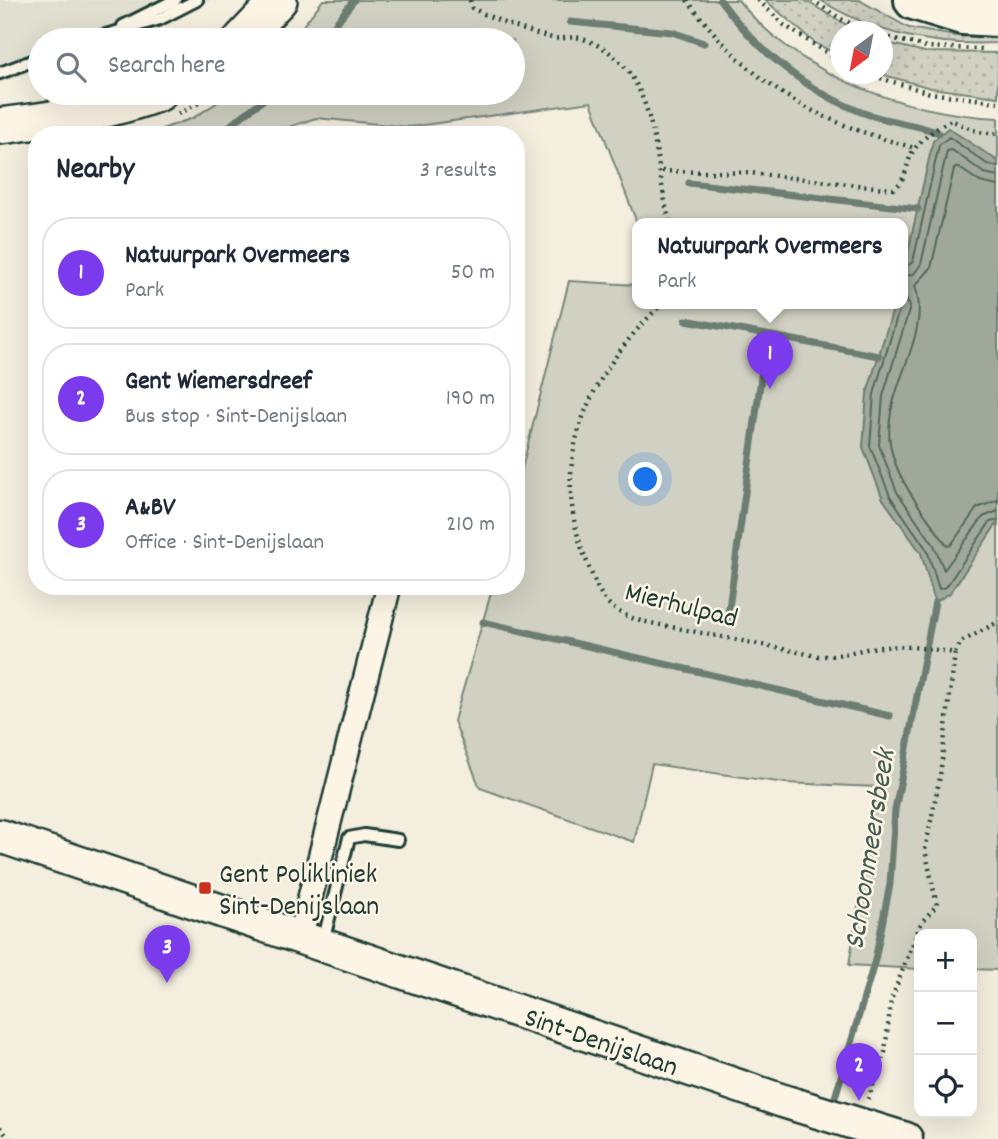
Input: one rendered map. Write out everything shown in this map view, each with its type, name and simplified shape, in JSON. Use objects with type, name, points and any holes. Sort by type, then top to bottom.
[{"type":"highway","points":[[914,0],[963,15],[993,33]]},
{"type":"main road","points":[[252,28],[278,0]]},
{"type":"main road","points":[[0,126],[73,117],[124,105]]},
{"type":"street","points":[[311,941],[387,595]]},
{"type":"street","name":"Sint-Denijslaan","points":[[0,836],[906,1139]]},
{"type":"lane","points":[[121,28],[133,19],[175,0]]},
{"type":"lane","points":[[126,28],[160,19],[197,0]]},
{"type":"lane","points":[[0,73],[28,62]]},
{"type":"lane","points":[[311,941],[349,838],[364,835],[398,840]]},
{"type":"path","points":[[470,0],[471,8],[517,28]]},
{"type":"path","points":[[687,0],[719,38],[785,97],[861,133],[915,148]]},
{"type":"path","points":[[758,0],[783,25],[830,55]]},
{"type":"path","points":[[812,0],[845,21]]},
{"type":"path","points":[[525,30],[553,38],[579,37],[593,42],[624,66],[645,102],[662,171],[669,218]]},
{"type":"path","points":[[893,39],[926,47],[993,33]]},
{"type":"path","points":[[893,82],[930,93],[998,102]]},
{"type":"path","points":[[662,171],[750,173],[893,189],[907,175],[915,148],[944,123],[951,120],[978,132],[998,134]]},
{"type":"path","name":"Mierhulpad","points":[[657,309],[624,343],[601,377],[584,411],[574,448],[569,485],[572,521],[605,602],[613,611],[641,621],[818,656],[842,657],[880,647],[914,647],[955,653]]},
{"type":"path","points":[[858,1125],[885,1052],[891,1000],[921,923],[937,905],[925,850],[940,776],[955,653],[961,642],[998,622]]},
{"type":"path","points":[[0,1128],[9,1139]]},
{"type":"shaded area","points":[[0,0],[211,0],[181,17],[150,28],[28,28],[28,72],[0,83]]},
{"type":"shaded area","points":[[323,0],[738,0],[763,27],[791,50],[830,73],[830,84],[851,84],[890,99],[926,108],[998,118],[998,970],[977,969],[977,929],[914,929],[914,969],[849,965],[877,787],[785,783],[652,764],[634,842],[480,788],[454,721],[490,595],[525,595],[525,456],[569,281],[632,285],[632,309],[908,309],[908,218],[635,218],[591,102],[416,126],[316,118],[292,126],[170,126],[193,118],[213,105],[525,105],[525,28],[301,28]]},
{"type":"shaded area","points":[[765,0],[804,0],[840,21],[830,21],[830,51],[815,43]]},
{"type":"shaded area","points":[[820,0],[859,0],[909,28],[955,36],[998,37],[998,43],[950,42],[906,36],[893,32],[893,21],[861,21]]},
{"type":"shaded area","points":[[893,44],[925,52],[998,53],[998,97],[931,88],[893,78]]},
{"type":"water","points":[[948,128],[998,161],[998,522],[950,593],[935,602],[921,553],[883,499],[863,447],[867,393],[893,309],[908,309],[908,251],[933,141]]},
{"type":"waterway","points":[[332,28],[354,0]]},
{"type":"waterway","name":"Schoonmeersbeek","points":[[720,0],[766,51],[820,92],[861,112],[939,133]]},
{"type":"waterway","points":[[570,22],[672,32],[704,43]]},
{"type":"waterway","points":[[229,126],[256,105]]},
{"type":"waterway","points":[[689,183],[918,209]]},
{"type":"waterway","points":[[686,320],[879,356]]},
{"type":"waterway","points":[[727,622],[767,335]]},
{"type":"waterway","name":"Schoonmeersbeek","points":[[834,1101],[875,960],[890,884],[895,810],[935,602]]},
{"type":"waterway","points":[[483,622],[890,716]]},
{"type":"place","name":"Natuurpark Overmeers","points":[[770,389]]},
{"type":"place","name":"Gent Polikliniek Sint-Denijslaan","points":[[205,888]]},
{"type":"place","name":"A&BV","points":[[167,983]]},
{"type":"place","name":"Gent Wiemersdreef","points":[[859,1101]]}]
